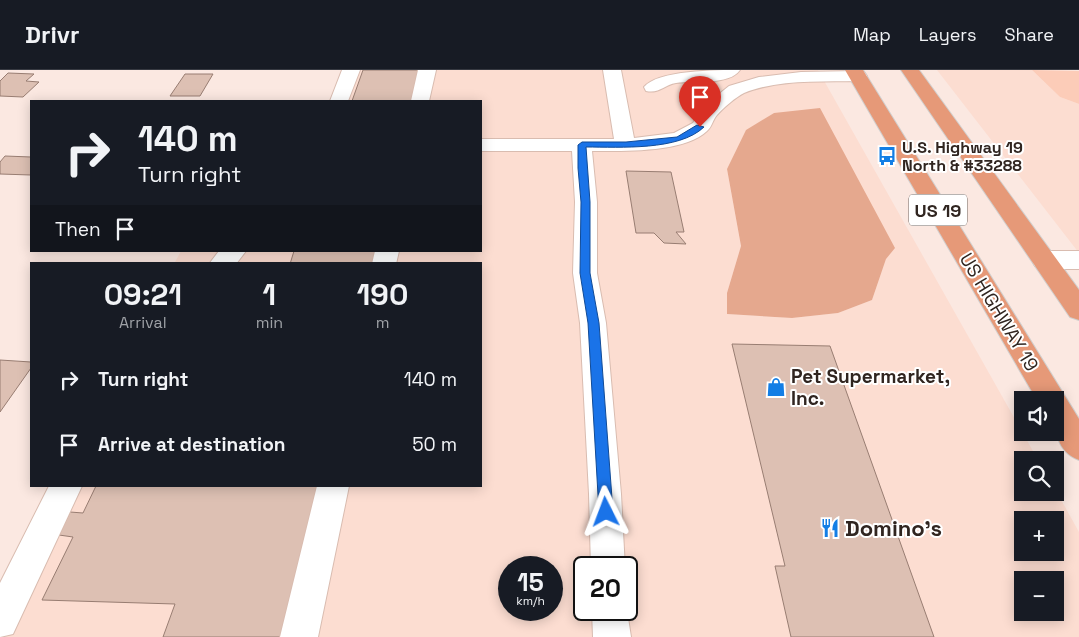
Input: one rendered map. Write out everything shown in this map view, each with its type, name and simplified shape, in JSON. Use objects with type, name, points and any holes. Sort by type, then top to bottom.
[{"type":"highway","name":"US 19","points":[[910,70],[1079,310]]},
{"type":"highway","name":"US HIGHWAY 19","points":[[856,73],[1047,391]]},
{"type":"highway","points":[[1064,421],[1079,446]]},
{"type":"lane","points":[[339,100],[351,70]]},
{"type":"lane","points":[[420,100],[427,70]]},
{"type":"lane","points":[[612,70],[626,145]]},
{"type":"lane","points":[[653,87],[664,79],[731,70]]},
{"type":"lane","points":[[482,145],[626,145],[679,139],[700,127],[710,110],[736,90],[765,81],[856,73]]},
{"type":"lane","points":[[582,145],[582,168],[586,202],[585,273],[594,323],[608,556]]},
{"type":"lane","points":[[223,262],[233,252]]},
{"type":"lane","points":[[1044,260],[1079,260]]},
{"type":"lane","points":[[0,621],[66,487]]},
{"type":"lane","points":[[299,637],[333,487]]},
{"type":"lane","points":[[611,621],[612,637]]},
{"type":"shaded area","points":[[347,70],[818,70],[1014,417],[1014,441],[1027,441],[1033,451],[1014,451],[1014,501],[1062,501],[1079,532],[1079,637],[0,637],[0,602],[59,487],[482,487],[482,262],[175,262],[180,252],[482,252],[482,100],[335,100]],"holes":[[[774,113],[886,259],[872,300],[838,313],[792,318],[727,314],[727,293],[741,246],[727,169],[746,131]]]},
{"type":"shaded area","points":[[937,70],[1032,70],[1060,97],[1079,104],[1079,253]]},
{"type":"shaded area","points":[[1032,70],[1079,71],[1079,104],[1060,97]]},
{"type":"shaded area","points":[[820,108],[895,248],[886,259],[872,300],[838,313],[792,318],[727,314],[727,293],[741,246],[727,169],[746,130],[774,113]]},
{"type":"building","points":[[363,70],[419,70],[412,100],[352,100]]},
{"type":"building","points":[[8,73],[34,74],[26,81],[39,82],[23,97],[0,96],[0,81]]},
{"type":"building","points":[[185,74],[213,74],[200,96],[170,96]]},
{"type":"building","points":[[5,156],[30,157],[30,175],[0,174],[0,162]]},
{"type":"building","points":[[626,171],[671,172],[684,232],[676,232],[686,244],[664,243],[654,233],[636,233]]},
{"type":"building","points":[[294,252],[377,252],[374,262],[291,262]]},
{"type":"building","points":[[732,344],[830,346],[934,637],[791,637],[775,566],[785,566]]},
{"type":"building","points":[[0,360],[30,362],[30,369],[0,412]]},
{"type":"building","points":[[96,487],[322,487],[286,637],[163,637],[175,604],[42,600],[73,537],[59,535],[70,512],[83,513]]},
{"type":"place","name":"U.S. Highway 19 North & #33288","points":[[887,156]]},
{"type":"place","name":"Pet Supermarket, Inc.","points":[[776,387]]},
{"type":"place","name":"Domino's","points":[[830,528]]},
{"type":"route","points":[[606,512],[594,323],[585,273],[586,202],[582,168],[582,145],[626,145],[679,139],[700,127]]}]
